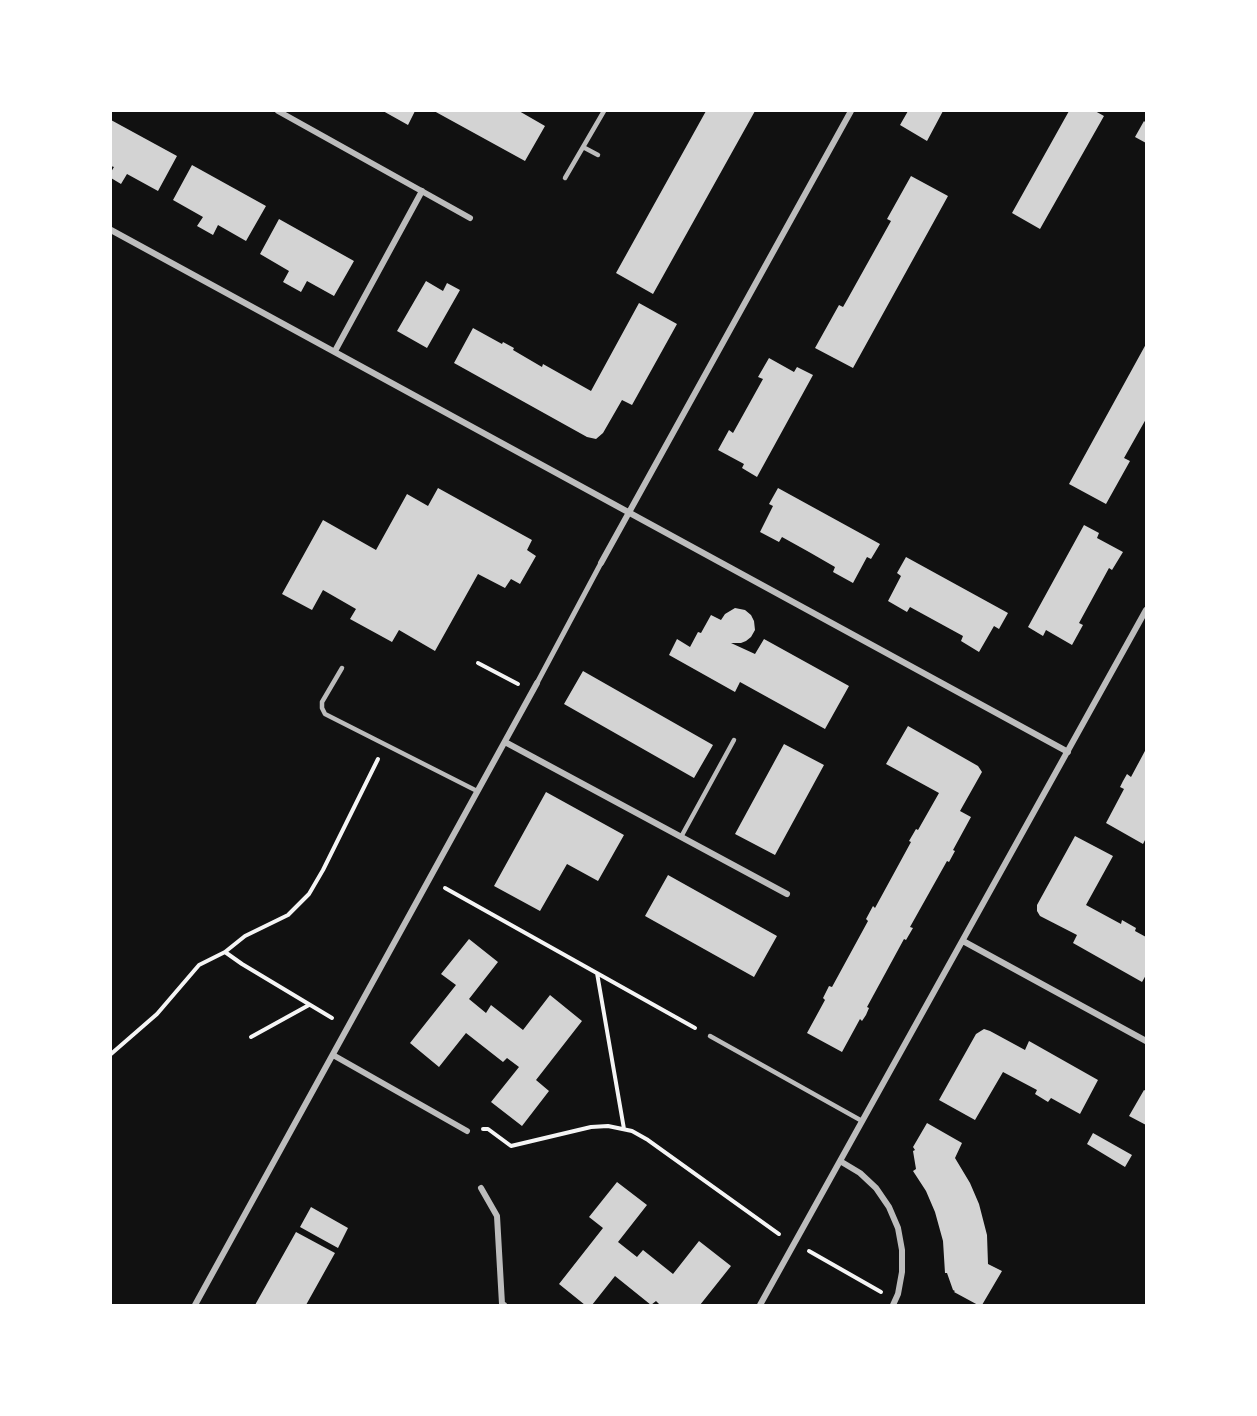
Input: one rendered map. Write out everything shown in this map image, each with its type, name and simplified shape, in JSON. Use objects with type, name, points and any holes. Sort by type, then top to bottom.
[{"type":"street","points":[[278,111],[470,218]]},
{"type":"street","points":[[195,1305],[851,111]]},
{"type":"street","points":[[334,351],[422,191]]},
{"type":"street","points":[[111,230],[1068,752]]},
{"type":"street","points":[[760,1305],[1146,610]]},
{"type":"street","points":[[505,742],[787,894]]},
{"type":"street","points":[[963,940],[1146,1041]]},
{"type":"street","points":[[333,1056],[467,1131]]},
{"type":"street","points":[[840,1161],[860,1173],[876,1188],[889,1207],[898,1228],[902,1250],[902,1272],[895,1303]]},
{"type":"street","points":[[481,1188],[497,1216],[502,1304],[504,1305]]},
{"type":"lane","points":[[565,178],[604,111]]},
{"type":"lane","points":[[583,147],[598,155]]},
{"type":"lane","points":[[342,668],[322,702],[323,711],[328,716],[477,791]]},
{"type":"lane","points":[[681,837],[734,740]]},
{"type":"lane","points":[[710,1036],[862,1121]]},
{"type":"path","points":[[478,663],[532,691]]},
{"type":"path","points":[[111,1054],[157,1014],[199,965],[225,952],[245,936],[288,915],[309,894],[385,744]]},
{"type":"path","points":[[429,879],[710,1036]]},
{"type":"path","points":[[225,952],[348,1027]]},
{"type":"path","points":[[597,973],[624,1129]]},
{"type":"path","points":[[251,1037],[309,1005]]},
{"type":"path","points":[[467,1131],[488,1129],[511,1146],[591,1127],[608,1126],[632,1131],[648,1140],[771,1229],[895,1303]]},
{"type":"building","points":[[383,111],[415,111],[408,125]]},
{"type":"building","points":[[434,111],[519,111],[545,126],[525,161]]},
{"type":"building","points":[[706,111],[755,111],[653,294],[616,273]]},
{"type":"building","points":[[908,111],[943,111],[927,141],[900,125]]},
{"type":"building","points":[[1069,111],[1095,111],[1104,116],[1040,229],[1012,213]]},
{"type":"building","points":[[111,120],[177,156],[158,191],[127,174],[121,184],[111,178],[114,167],[111,166]]},
{"type":"building","points":[[1144,121],[1146,123],[1146,143],[1135,137]]},
{"type":"building","points":[[192,165],[266,206],[246,241],[218,225],[213,235],[197,226],[203,217],[173,200]]},
{"type":"building","points":[[911,176],[948,196],[853,368],[815,348],[839,305],[843,307],[847,300],[891,221],[887,219]]},
{"type":"building","points":[[279,219],[354,261],[334,296],[307,281],[301,292],[283,282],[289,271],[260,254]]},
{"type":"building","points":[[426,281],[443,291],[447,283],[460,290],[427,348],[397,331]]},
{"type":"building","points":[[639,303],[677,324],[632,405],[622,400],[603,433],[596,439],[587,437],[454,363],[473,328],[514,348],[513,350],[542,367],[543,364],[591,391]]},
{"type":"building","points":[[1146,344],[1146,419],[1124,458],[1130,461],[1106,504],[1069,484]]},
{"type":"building","points":[[769,358],[794,372],[797,367],[813,375],[757,477],[742,468],[744,464],[718,450],[729,430],[733,433],[763,379],[758,377]]},
{"type":"building","points":[[438,488],[532,540],[527,550],[536,556],[520,584],[511,579],[505,588],[478,574],[435,651],[399,630],[392,642],[350,619],[356,609],[323,590],[312,610],[282,594],[323,520],[376,550],[407,494],[428,506]]},
{"type":"building","points":[[778,488],[880,544],[871,559],[867,557],[853,583],[833,572],[835,567],[782,537],[779,542],[760,532],[773,506],[769,504]]},
{"type":"building","points":[[1084,525],[1099,533],[1097,538],[1123,552],[1112,570],[1109,568],[1079,623],[1083,625],[1072,645],[1046,630],[1043,636],[1028,627]]},
{"type":"building","points":[[906,557],[1008,613],[999,629],[994,626],[979,652],[961,641],[963,636],[910,607],[907,612],[888,601],[901,576],[897,573]]},
{"type":"building","points":[[735,608],[745,610],[751,615],[755,630],[746,641],[731,643],[755,654],[764,639],[849,686],[825,729],[740,682],[735,692],[669,655],[677,639],[690,647],[711,615],[721,620],[725,614]]},
{"type":"building","points":[[583,671],[713,745],[694,778],[564,704]]},
{"type":"building","points":[[908,726],[978,766],[982,772],[960,811],[971,817],[953,850],[955,851],[910,927],[913,928],[906,940],[904,939],[867,1007],[869,1008],[866,1015],[862,1021],[860,1019],[842,1052],[807,1033],[825,1000],[823,998],[829,986],[832,987],[868,921],[866,919],[873,906],[875,908],[911,842],[909,841],[916,829],[918,830],[939,793],[886,764]]},
{"type":"building","points":[[784,744],[824,765],[775,855],[735,834]]},
{"type":"building","points":[[1146,749],[1146,838],[1143,844],[1106,823],[1124,789],[1120,787],[1123,781],[1127,774],[1131,777]]},
{"type":"building","points":[[546,792],[624,835],[598,881],[567,864],[540,911],[494,886]]},
{"type":"building","points":[[1075,836],[1113,856],[1086,905],[1121,924],[1122,920],[1146,937],[1146,975],[1142,982],[1073,943],[1077,935],[1040,916],[1037,911],[1037,905]]},
{"type":"building","points":[[668,875],[777,936],[754,977],[645,916]]},
{"type":"building","points":[[469,939],[498,962],[469,999],[486,1013],[491,1005],[523,1030],[550,995],[582,1021],[536,1080],[549,1091],[522,1126],[491,1102],[519,1067],[507,1058],[503,1062],[466,1033],[439,1067],[410,1043],[456,985],[441,974]]},
{"type":"building","points":[[984,1029],[1025,1050],[1029,1041],[1098,1080],[1080,1114],[1051,1098],[1048,1102],[1035,1094],[1037,1090],[1003,1072],[975,1120],[939,1100],[976,1034]]},
{"type":"building","points":[[1144,1090],[1146,1091],[1146,1125],[1129,1116]]},
{"type":"building","points":[[927,1123],[962,1143],[955,1158],[979,1204],[987,1235],[988,1264],[1002,1271],[982,1305],[954,1292],[947,1273],[945,1273],[943,1241],[935,1212],[926,1191],[913,1171],[916,1169],[913,1147]]},
{"type":"building","points":[[1093,1133],[1132,1155],[1125,1167],[1087,1144]]},
{"type":"building","points":[[617,1182],[647,1205],[618,1242],[637,1257],[643,1250],[673,1274],[699,1241],[731,1266],[700,1305],[660,1305],[656,1301],[651,1305],[615,1276],[592,1305],[585,1305],[559,1284],[603,1228],[589,1217]]},
{"type":"building","points":[[311,1207],[348,1228],[338,1248],[300,1227]]},
{"type":"building","points":[[296,1232],[335,1253],[306,1305],[255,1305]]}]
